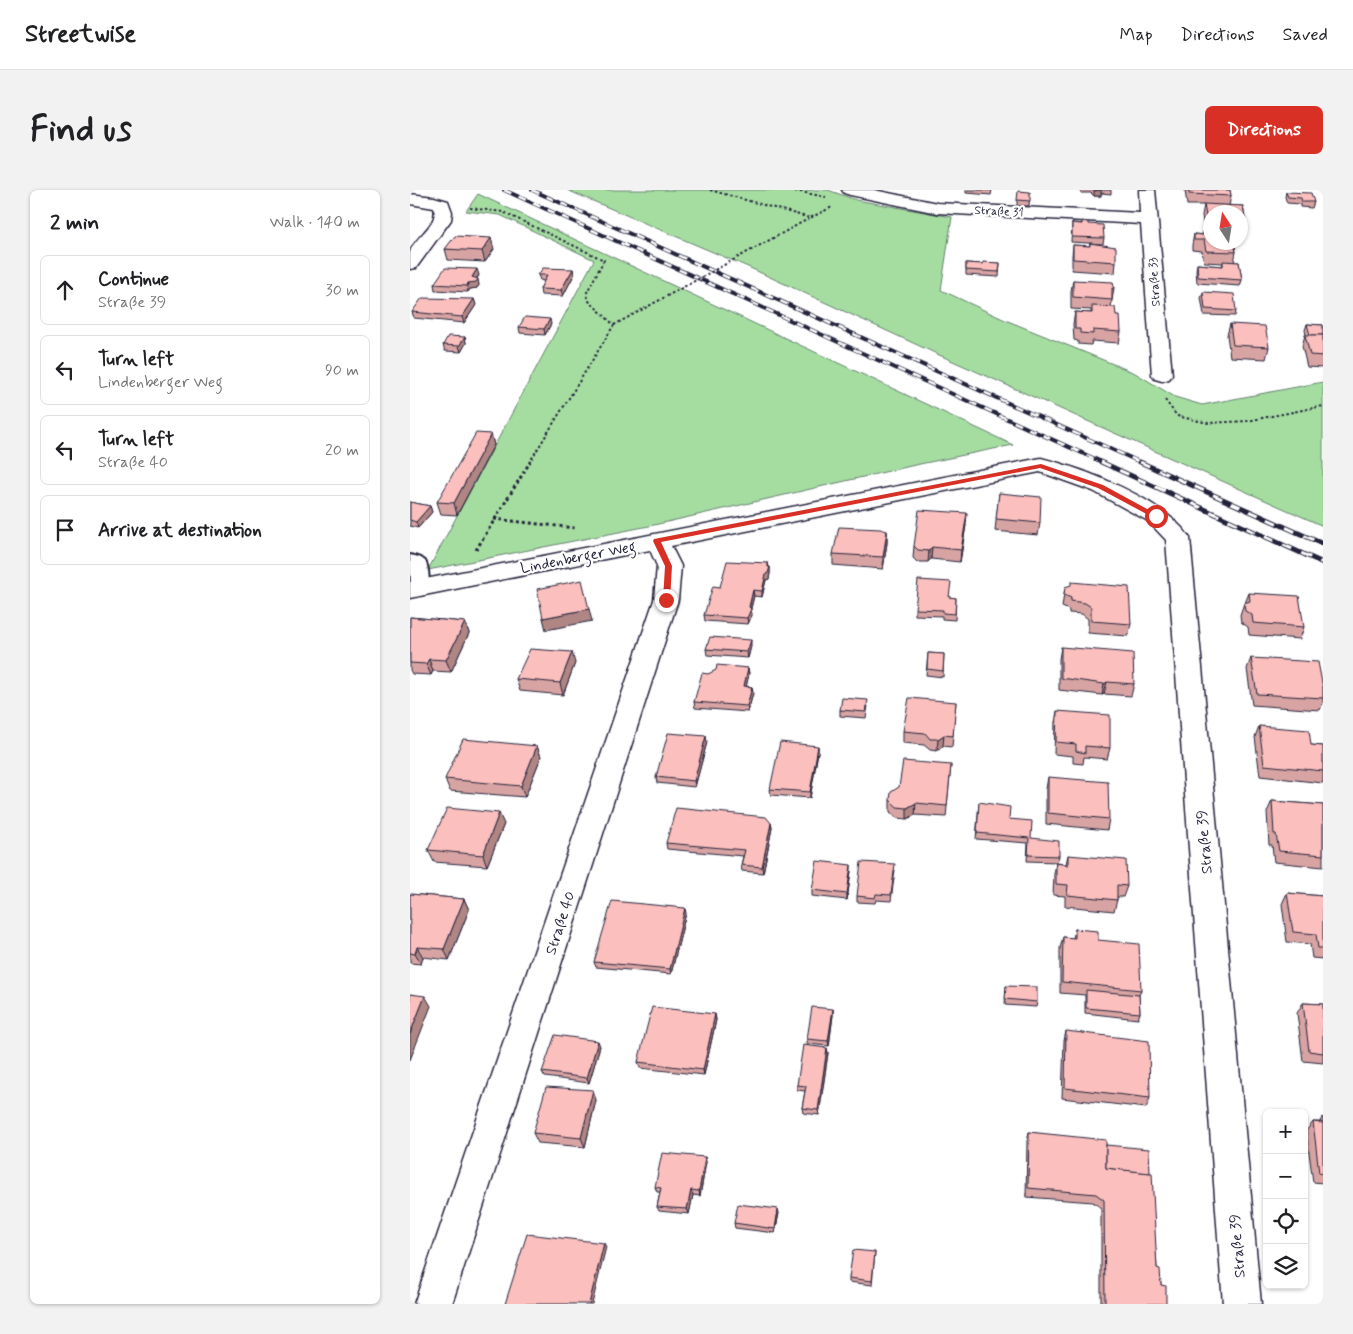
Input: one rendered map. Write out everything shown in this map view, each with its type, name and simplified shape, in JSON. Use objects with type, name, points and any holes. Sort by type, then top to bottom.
[{"type":"street","name":"Straße 31","points":[[850,190],[938,208],[1149,219]]},
{"type":"street","name":"Straße 33","points":[[1147,190],[1162,375]]},
{"type":"street","points":[[410,199],[442,205],[444,212],[442,220],[410,264]]},
{"type":"street","name":"Lindenberger Weg","points":[[415,589],[1041,466]]},
{"type":"street","name":"Straße 39","points":[[1041,466],[1101,486],[1156,516],[1178,538],[1242,1304]]},
{"type":"street","name":"Straße 40","points":[[433,1304],[666,600],[669,566],[657,541]]},
{"type":"lane","points":[[410,561],[417,564],[415,589]]},
{"type":"path","points":[[710,190],[810,218]]},
{"type":"path","points":[[790,190],[834,199]]},
{"type":"path","points":[[442,205],[503,212],[604,260],[587,292],[588,300],[614,325]]},
{"type":"path","points":[[475,552],[614,325],[835,206]]},
{"type":"path","points":[[1177,416],[1208,423],[1247,421],[1323,406]]},
{"type":"green space","points":[[567,190],[828,190],[856,200],[952,217],[941,290],[1003,319],[1135,373],[1175,397],[1202,405],[1323,382],[1323,526],[937,354],[748,267]]},
{"type":"green space","points":[[478,194],[1013,445],[915,465],[654,525],[428,570],[594,260],[500,215],[466,211]]},
{"type":"building","points":[[1189,190],[1230,190],[1231,196],[1189,194]]},
{"type":"building","points":[[1018,191],[1030,192],[1030,201],[1017,200]]},
{"type":"building","points":[[1286,192],[1311,193],[1314,202],[1302,202],[1301,198],[1288,197]]},
{"type":"building","points":[[1082,221],[1088,222],[1088,224],[1103,225],[1104,238],[1072,237],[1072,223],[1082,224]]},
{"type":"building","points":[[1194,234],[1203,235],[1203,240],[1194,240]]},
{"type":"building","points":[[455,236],[491,238],[482,251],[445,249]]},
{"type":"building","points":[[1090,243],[1116,247],[1116,262],[1073,259],[1073,245],[1090,246]]},
{"type":"building","points":[[1236,250],[1236,252],[1206,251]]},
{"type":"building","points":[[1223,261],[1239,262],[1242,280],[1198,277],[1197,264],[1223,266]]},
{"type":"building","points":[[983,262],[1000,263],[999,272],[966,270],[966,263],[983,264]]},
{"type":"building","points":[[445,268],[477,269],[472,277],[478,279],[476,282],[468,283],[467,286],[434,284]]},
{"type":"building","points":[[543,268],[573,269],[561,290],[540,289],[547,275],[538,275]]},
{"type":"building","points":[[1073,280],[1113,282],[1112,300],[1073,297]]},
{"type":"building","points":[[1203,292],[1234,294],[1236,311],[1205,309]]},
{"type":"building","points":[[422,298],[474,299],[462,317],[412,312]]},
{"type":"building","points":[[1092,306],[1115,307],[1116,315],[1120,315],[1121,332],[1093,330],[1093,334],[1080,333],[1080,329],[1075,329],[1075,312],[1092,313]]},
{"type":"building","points":[[525,317],[550,319],[544,329],[519,327]]},
{"type":"building","points":[[1230,324],[1265,326],[1269,347],[1233,345]]},
{"type":"building","points":[[1307,324],[1323,325],[1323,335],[1310,335]]},
{"type":"building","points":[[1305,335],[1323,335],[1323,356],[1310,355]]},
{"type":"building","points":[[448,336],[465,337],[459,346],[443,345]]},
{"type":"building","points":[[476,433],[491,434],[454,503],[437,502]]},
{"type":"building","points":[[999,493],[1041,497],[1040,523],[996,519]]},
{"type":"building","points":[[410,502],[430,506],[416,522],[410,520]]},
{"type":"building","points":[[919,510],[967,513],[961,550],[932,547],[929,551],[918,550],[914,546]]},
{"type":"building","points":[[839,527],[887,531],[883,557],[833,554]]},
{"type":"building","points":[[727,561],[768,563],[768,567],[770,567],[766,574],[762,591],[753,590],[749,607],[751,609],[747,618],[704,615],[713,586],[720,587]]},
{"type":"building","points":[[582,580],[589,609],[543,618],[537,589]]},
{"type":"building","points":[[918,580],[951,582],[949,597],[956,598],[955,614],[943,613],[943,610],[915,609]]},
{"type":"building","points":[[1071,582],[1129,587],[1131,624],[1091,621],[1091,607],[1085,603],[1071,601],[1071,598],[1064,595],[1065,587],[1071,585]]},
{"type":"building","points":[[1249,593],[1299,596],[1304,627],[1253,623],[1252,615],[1245,611],[1244,603],[1250,601]]},
{"type":"building","points":[[410,617],[465,622],[446,660],[429,659],[426,664],[410,663]]},
{"type":"building","points":[[710,637],[751,640],[747,652],[706,649]]},
{"type":"building","points":[[1061,647],[1133,653],[1134,684],[1107,682],[1104,684],[1061,678]]},
{"type":"building","points":[[530,649],[572,652],[560,683],[516,679]]},
{"type":"building","points":[[928,653],[944,654],[943,671],[927,669]]},
{"type":"building","points":[[1251,658],[1318,662],[1323,698],[1257,694]]},
{"type":"building","points":[[717,665],[748,668],[744,686],[752,687],[747,706],[694,702],[702,673],[708,674],[716,670]]},
{"type":"building","points":[[842,698],[868,700],[866,712],[840,710]]},
{"type":"building","points":[[909,698],[956,702],[953,736],[944,735],[938,739],[930,739],[925,733],[903,731]]},
{"type":"building","points":[[1057,711],[1110,715],[1110,748],[1085,746],[1085,753],[1076,751],[1076,744],[1056,742]]},
{"type":"building","points":[[1259,726],[1309,730],[1311,745],[1323,746],[1323,771],[1264,765]]},
{"type":"building","points":[[668,733],[706,736],[694,781],[656,777]]},
{"type":"building","points":[[463,739],[537,746],[521,786],[445,779]]},
{"type":"building","points":[[780,742],[818,746],[810,792],[770,789]]},
{"type":"building","points":[[903,761],[951,765],[947,806],[916,803],[907,808],[897,807],[890,800],[891,792],[899,787]]},
{"type":"building","points":[[1048,777],[1108,782],[1109,819],[1048,813]]},
{"type":"building","points":[[1272,801],[1323,805],[1323,855],[1279,851],[1276,834],[1274,834]]},
{"type":"building","points":[[979,802],[1010,807],[1009,819],[1032,821],[1031,838],[1059,841],[1059,856],[1028,855],[1029,838],[977,833]]},
{"type":"building","points":[[447,808],[499,813],[483,855],[428,850]]},
{"type":"building","points":[[676,808],[766,817],[771,823],[762,867],[741,865],[745,850],[666,843]]},
{"type":"building","points":[[1068,855],[1126,860],[1127,886],[1117,885],[1117,900],[1067,895],[1068,885],[1056,884],[1056,863],[1068,865]]},
{"type":"building","points":[[817,861],[851,865],[847,894],[812,890]]},
{"type":"building","points":[[861,862],[895,864],[891,895],[876,894],[875,898],[857,896]]},
{"type":"building","points":[[1287,893],[1323,896],[1323,948],[1318,948],[1316,934],[1293,932]]},
{"type":"building","points":[[410,894],[464,899],[444,949],[417,947],[415,954],[410,953]]},
{"type":"building","points":[[612,901],[685,908],[670,969],[594,962]]},
{"type":"building","points":[[1075,929],[1098,931],[1098,940],[1139,944],[1141,990],[1062,982],[1063,937],[1075,938]]},
{"type":"building","points":[[1006,986],[1037,987],[1037,1002],[1005,999]]},
{"type":"building","points":[[1086,990],[1139,995],[1140,1013],[1086,1008]]},
{"type":"building","points":[[410,994],[425,996],[410,1034]]},
{"type":"building","points":[[1303,1003],[1323,1004],[1323,1053],[1309,1051]]},
{"type":"building","points":[[652,1007],[715,1014],[703,1070],[638,1062]]},
{"type":"building","points":[[812,1007],[833,1009],[828,1041],[807,1039]]},
{"type":"building","points":[[1066,1031],[1149,1041],[1150,1098],[1065,1088]]},
{"type":"building","points":[[555,1035],[598,1041],[587,1078],[542,1072]]},
{"type":"building","points":[[803,1045],[827,1048],[818,1110],[802,1108],[806,1086],[797,1085]]},
{"type":"building","points":[[546,1087],[593,1090],[581,1138],[533,1133]]},
{"type":"building","points":[[1313,1122],[1323,1123],[1323,1174],[1319,1173]]},
{"type":"building","points":[[1029,1132],[1106,1140],[1106,1168],[1152,1173],[1157,1268],[1160,1269],[1161,1285],[1166,1286],[1166,1304],[1105,1304],[1104,1200],[1096,1194],[1028,1188]]},
{"type":"building","points":[[1106,1145],[1149,1149],[1150,1173],[1106,1168]]},
{"type":"building","points":[[662,1153],[705,1157],[699,1191],[691,1190],[687,1209],[657,1207],[661,1188],[655,1187]]},
{"type":"building","points":[[738,1204],[778,1209],[775,1229],[734,1223]]},
{"type":"building","points":[[527,1234],[604,1243],[589,1304],[505,1304]]},
{"type":"building","points":[[853,1250],[875,1252],[872,1281],[849,1278]]},
{"type":"railway","points":[[504,190],[1104,463]]},
{"type":"railway","points":[[532,190],[1142,463]]},
{"type":"railway","points":[[1101,462],[1323,563]]},
{"type":"railway","points":[[1140,462],[1323,544]]},
{"type":"route","points":[[666,600],[669,566],[657,541],[1041,466],[1101,486],[1156,516]]}]
